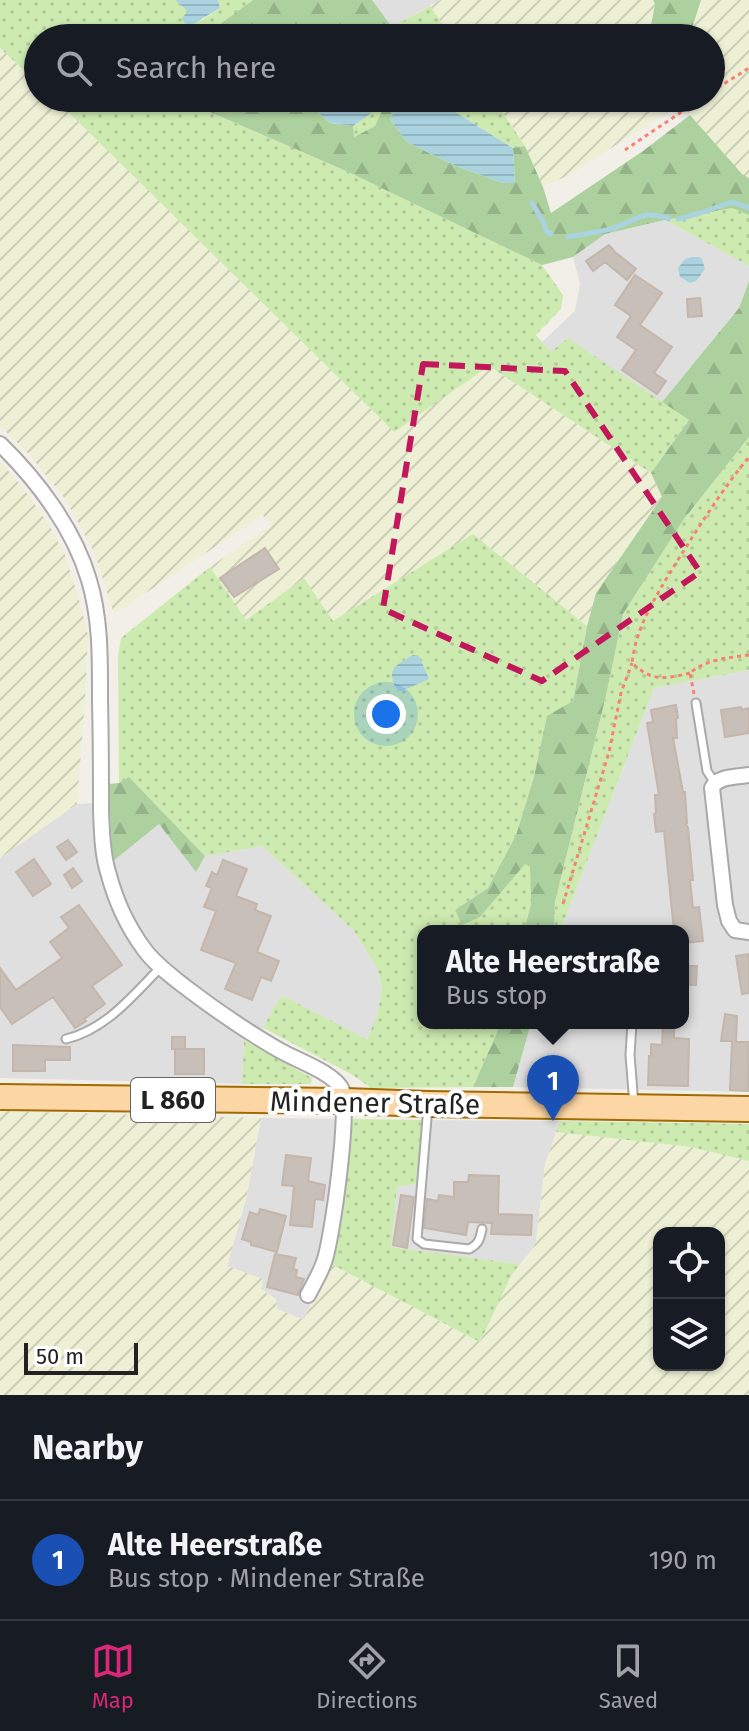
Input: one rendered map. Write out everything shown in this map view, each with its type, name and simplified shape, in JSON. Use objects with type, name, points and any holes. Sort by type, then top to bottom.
[{"type":"main road","name":"Mindener Straße","points":[[0,1097],[749,1109]]},
{"type":"street","points":[[0,444],[60,518],[89,578],[100,643],[101,811],[107,870],[128,924],[145,951],[200,998],[250,1033],[329,1077],[341,1087],[345,1101],[330,1240],[324,1263],[308,1295]]},
{"type":"street","points":[[749,775],[720,780],[712,788],[729,921],[735,930],[749,932]]},
{"type":"lane","points":[[696,703],[707,771],[715,783]]},
{"type":"lane","points":[[66,1039],[95,1028],[114,1014],[162,967]]},
{"type":"lane","points":[[632,1029],[630,1055],[634,1108]]},
{"type":"lane","points":[[428,1104],[417,1239],[424,1244],[469,1249],[479,1241],[482,1229]]},
{"type":"path","points":[[725,83],[749,68]]},
{"type":"path","points":[[625,150],[681,112]]},
{"type":"path","points":[[563,904],[609,752],[634,646],[654,601],[696,531],[749,457]]},
{"type":"path","points":[[632,663],[643,673],[657,678],[675,677],[715,660],[749,655]]},
{"type":"path","points":[[690,673],[696,703]]},
{"type":"highlighted area","points":[[423,364],[565,371],[700,572],[542,681],[383,609]]},
{"type":"shaded area","points":[[372,0],[440,0],[397,24],[390,24]]},
{"type":"shaded area","points":[[665,220],[749,266],[749,281],[739,308],[662,402],[568,339],[552,353],[542,342],[575,311],[580,284],[573,257],[605,234]]},
{"type":"shaded area","points":[[749,670],[749,1092],[513,1087],[529,1029],[689,1029],[689,925],[562,925],[654,688]]},
{"type":"shaded area","points":[[109,802],[113,860],[159,824],[196,871],[205,856],[262,846],[354,931],[377,968],[382,988],[377,1016],[367,1039],[285,997],[279,998],[263,1028],[244,1040],[242,1084],[0,1078],[0,858],[77,804]]},
{"type":"shaded area","points":[[261,1118],[351,1119],[338,1230],[329,1263],[304,1320],[277,1309],[276,1299],[227,1266],[246,1199]]},
{"type":"shaded area","points":[[423,1120],[560,1121],[545,1165],[536,1241],[520,1264],[391,1247],[397,1187],[418,1182]]},
{"type":"green space","points":[[0,0],[175,0],[202,20],[220,8],[218,0],[253,0],[220,24],[24,24],[24,70],[0,48]]},
{"type":"green space","points":[[253,0],[372,0],[390,24],[220,24]]},
{"type":"green space","points":[[440,0],[653,0],[655,4],[651,24],[442,24],[430,6]]},
{"type":"green space","points":[[653,0],[701,0],[693,24],[651,24]]},
{"type":"green space","points":[[701,0],[749,0],[749,178],[742,175],[688,112],[725,112],[725,24],[693,24]]},
{"type":"green space","points":[[430,6],[442,24],[397,24]]},
{"type":"green space","points":[[0,48],[24,70],[24,112],[69,112],[394,431],[489,366],[651,473],[662,497],[596,593],[587,626],[473,534],[333,622],[246,620],[210,567],[270,526],[263,515],[114,614],[95,554],[66,500],[28,453],[0,426]]},
{"type":"green space","points":[[68,112],[210,112],[346,171],[542,265],[563,295],[561,309],[536,335],[551,352],[568,338],[689,420],[651,473],[489,366],[394,432]]},
{"type":"green space","points":[[210,112],[318,112],[330,123],[353,126],[354,137],[375,126],[382,112],[394,112],[390,119],[407,142],[454,165],[503,183],[515,183],[513,148],[525,146],[551,213],[690,115],[749,178],[749,215],[732,208],[605,234],[573,257],[542,265],[346,171]]},
{"type":"green space","points":[[382,112],[375,126],[354,137],[353,126],[370,114]]},
{"type":"green space","points":[[455,112],[502,112],[525,146],[513,148]]},
{"type":"green space","points":[[502,112],[668,112],[567,176],[543,187],[525,146]]},
{"type":"green space","points":[[732,208],[749,215],[749,266],[665,220]]},
{"type":"green space","points":[[749,281],[749,437],[684,519],[623,614],[555,902],[554,925],[526,925],[531,904],[530,867],[525,864],[480,917],[462,925],[455,910],[488,888],[516,835],[534,777],[547,716],[573,701],[596,593],[662,497],[651,473],[689,420],[662,402],[739,308]]},
{"type":"green space","points":[[749,437],[749,670],[654,688],[562,925],[554,925],[555,902],[623,614],[684,519]]},
{"type":"green space","points":[[0,461],[48,523],[65,555],[88,635],[77,804],[0,858]]},
{"type":"green space","points":[[473,534],[587,626],[573,701],[534,777],[516,835],[488,888],[455,910],[479,917],[525,864],[530,867],[531,904],[526,925],[417,925],[417,1029],[498,1029],[473,1087],[371,1088],[351,1074],[263,1028],[279,998],[285,997],[367,1039],[377,1016],[382,988],[377,968],[354,931],[262,846],[205,856],[129,777],[119,783],[118,656],[121,638],[210,567],[246,620],[304,578],[333,621]]},
{"type":"green space","points":[[129,777],[205,856],[196,872],[159,824],[113,861],[108,784],[119,783]]},
{"type":"green space","points":[[498,1029],[529,1029],[513,1087],[473,1087]]},
{"type":"green space","points":[[244,1040],[312,1078],[311,1084],[242,1084]]},
{"type":"green space","points":[[0,1111],[261,1118],[246,1199],[227,1266],[263,1279],[261,1290],[276,1299],[277,1309],[304,1320],[329,1263],[480,1342],[511,1276],[536,1241],[545,1165],[556,1132],[691,1147],[749,1161],[749,1395],[0,1395]]},
{"type":"green space","points":[[351,1119],[423,1120],[418,1183],[397,1187],[391,1247],[520,1264],[511,1276],[480,1342],[329,1263],[338,1230]]},
{"type":"green space","points":[[560,1121],[749,1124],[749,1161],[691,1147],[556,1132]]},
{"type":"water","points":[[175,0],[218,0],[220,8],[193,24],[184,23],[182,18],[188,11]]},
{"type":"water","points":[[318,112],[371,112],[353,126],[330,123]]},
{"type":"water","points":[[394,112],[455,112],[513,148],[515,183],[503,183],[454,165],[407,142],[390,119]]},
{"type":"water","points":[[685,259],[702,259],[705,269],[696,281],[690,283],[680,277],[678,268]]},
{"type":"water","points":[[413,655],[419,656],[429,679],[398,691],[392,673],[401,662]]},
{"type":"building","points":[[609,245],[636,269],[627,280],[605,262],[593,271],[586,261]]},
{"type":"building","points":[[635,275],[662,293],[640,325],[672,347],[654,373],[666,381],[657,394],[622,370],[636,350],[617,337],[631,316],[615,305]]},
{"type":"building","points":[[700,298],[702,316],[688,317],[687,299]]},
{"type":"building","points":[[265,548],[279,569],[234,597],[220,578]]},
{"type":"building","points":[[676,705],[677,738],[673,738],[685,792],[693,908],[699,907],[703,941],[689,942],[689,925],[673,925],[664,831],[656,832],[654,814],[655,795],[659,795],[647,723],[653,722],[651,710]]},
{"type":"building","points":[[741,707],[742,710],[749,708],[749,733],[725,737],[721,710]]},
{"type":"building","points":[[68,840],[77,852],[66,860],[57,847]]},
{"type":"building","points":[[34,859],[51,884],[33,896],[16,872]]},
{"type":"building","points":[[223,860],[247,869],[236,896],[257,904],[255,910],[271,916],[257,952],[279,961],[271,981],[261,977],[252,1000],[225,989],[236,963],[201,950],[216,911],[204,907],[212,888],[206,886],[212,872],[217,875]]},
{"type":"building","points":[[73,868],[82,881],[72,888],[64,875]]},
{"type":"building","points":[[79,905],[122,965],[92,986],[105,1004],[75,1028],[53,997],[12,1024],[0,1007],[0,968],[16,990],[62,958],[50,942],[69,928],[61,917]]},
{"type":"building","points":[[749,954],[749,993],[742,994],[736,956]]},
{"type":"building","points":[[689,966],[697,966],[696,985],[689,984]]},
{"type":"building","points":[[725,1014],[737,1016],[736,1042],[749,1042],[748,1091],[730,1090],[732,1041],[721,1041]]},
{"type":"building","points":[[663,1029],[674,1029],[674,1038],[689,1039],[688,1086],[648,1085],[651,1044],[662,1045]]},
{"type":"building","points":[[172,1037],[185,1037],[185,1049],[172,1049]]},
{"type":"building","points":[[13,1045],[70,1047],[70,1060],[45,1060],[45,1071],[13,1071]]},
{"type":"building","points":[[175,1049],[204,1049],[204,1074],[175,1074]]},
{"type":"building","points":[[286,1155],[311,1158],[308,1181],[325,1185],[323,1200],[315,1199],[312,1227],[290,1225],[294,1186],[282,1185]]},
{"type":"building","points":[[469,1175],[499,1176],[498,1214],[532,1215],[531,1235],[491,1234],[492,1223],[468,1222],[466,1235],[424,1228],[427,1199],[438,1201],[439,1195],[454,1197],[454,1182],[468,1182]]},
{"type":"building","points":[[401,1195],[414,1197],[407,1248],[393,1245]]},
{"type":"building","points":[[260,1209],[286,1216],[277,1252],[251,1245],[251,1242],[242,1239],[250,1212],[258,1215]]},
{"type":"building","points":[[275,1254],[296,1258],[293,1269],[297,1270],[296,1277],[304,1279],[298,1295],[267,1287]]},
{"type":"waterway","points":[[678,219],[732,202],[749,208]]},
{"type":"waterway","points":[[532,203],[546,231],[551,234]]},
{"type":"waterway","points":[[568,237],[607,230],[647,215],[669,218]]},
{"type":"place","name":"Alte Heerstraße","points":[[553,1121]]}]
